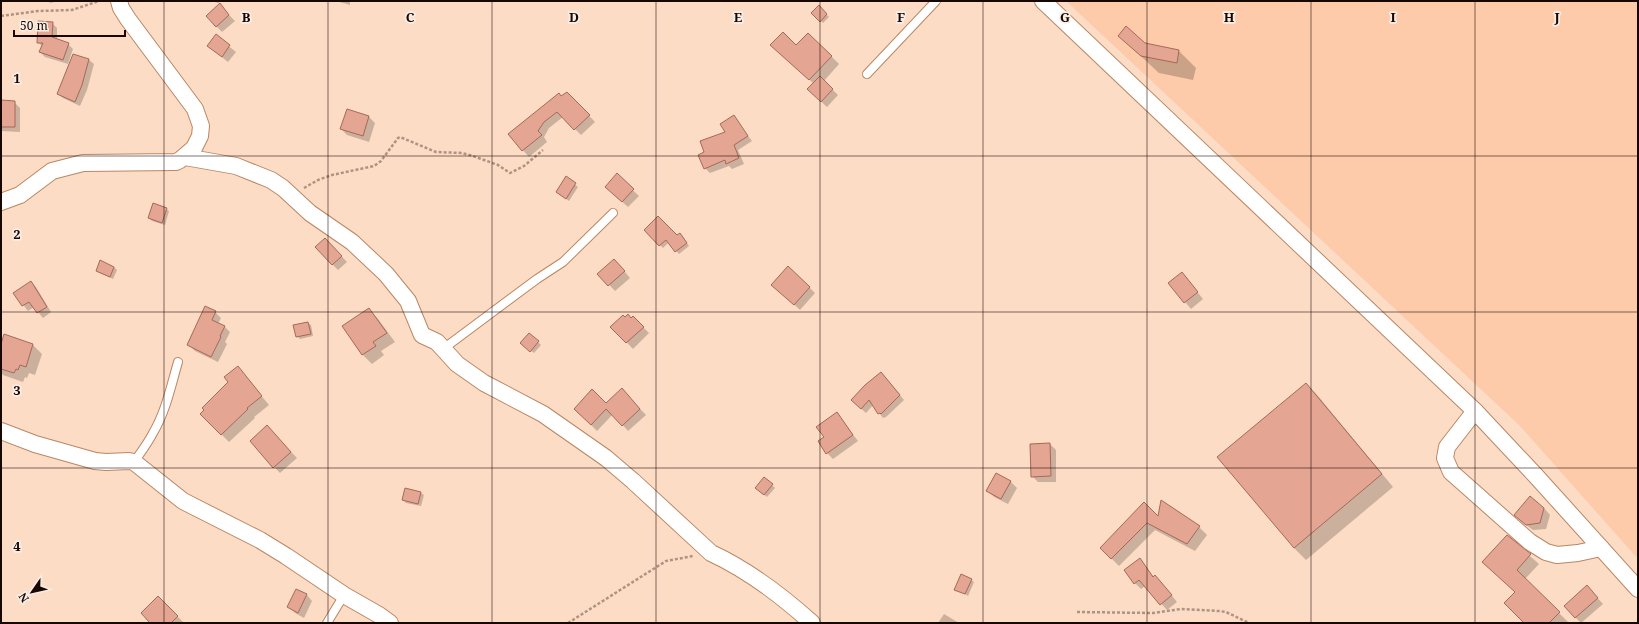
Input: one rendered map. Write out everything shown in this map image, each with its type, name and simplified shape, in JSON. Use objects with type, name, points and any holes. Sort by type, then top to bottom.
[{"type":"street","points":[[1,202],[20,195],[52,172],[70,166],[83,163],[176,162],[185,157],[194,148],[200,136],[201,126],[195,109],[128,19],[121,8],[119,1]]},
{"type":"street","points":[[1043,1],[1474,411],[1536,476],[1638,589]]},
{"type":"street","points":[[185,157],[236,166],[271,180],[292,195],[318,219],[352,242],[386,274],[408,301],[415,314],[422,335],[436,342],[458,364],[484,384],[543,414],[606,458],[634,481],[711,553],[723,558],[769,588],[791,604],[812,623]]},
{"type":"street","points":[[1474,411],[1446,450],[1446,464],[1451,472],[1530,542],[1546,552],[1557,555],[1578,554],[1601,548]]},
{"type":"street","points":[[1,431],[35,444],[95,461],[134,462],[183,501],[260,540],[390,623]]},
{"type":"lane","points":[[867,74],[936,1]]},
{"type":"lane","points":[[443,349],[537,279],[563,262],[613,213]]},
{"type":"lane","points":[[134,462],[158,424],[166,404],[178,362]]},
{"type":"lane","points":[[327,623],[344,595]]},
{"type":"path","points":[[1,16],[38,11],[72,10],[99,1]]},
{"type":"path","points":[[292,195],[325,177],[344,172],[363,170],[374,166],[381,161],[400,137],[436,152],[462,153],[473,156],[510,173],[524,166],[543,150]]},
{"type":"path","points":[[568,623],[666,561],[711,553]]},
{"type":"path","points":[[1077,612],[1152,613],[1192,609],[1226,612],[1249,623]]},
{"type":"shaded area","points":[[1066,1],[1638,1],[1638,559],[1520,426]]},
{"type":"building","points":[[220,3],[229,15],[216,27],[206,16]]},
{"type":"building","points":[[819,5],[827,14],[820,22],[811,13]]},
{"type":"building","points":[[38,21],[53,22],[52,37],[69,43],[63,60],[39,52],[43,43],[37,43]]},
{"type":"building","points":[[1126,26],[1145,43],[1179,50],[1177,63],[1141,56],[1118,36]]},
{"type":"building","points":[[783,32],[796,45],[808,33],[832,56],[809,80],[770,45]]},
{"type":"building","points":[[216,34],[230,45],[222,57],[207,46]]},
{"type":"building","points":[[73,54],[89,59],[82,85],[75,102],[57,94]]},
{"type":"building","points":[[820,76],[833,89],[821,102],[807,89]]},
{"type":"building","points":[[567,92],[590,115],[574,130],[557,112],[544,122],[538,131],[542,135],[522,151],[508,134],[559,93],[561,96]]},
{"type":"building","points":[[1,100],[15,101],[15,127],[1,127]]},
{"type":"building","points":[[347,109],[369,116],[363,136],[340,129]]},
{"type":"building","points":[[734,115],[748,136],[734,145],[739,158],[726,164],[725,160],[704,169],[698,155],[704,152],[700,141],[725,132],[720,124]]},
{"type":"building","points":[[617,173],[634,189],[622,202],[605,187]]},
{"type":"building","points":[[566,176],[576,183],[566,199],[556,192]]},
{"type":"building","points":[[153,203],[167,208],[162,223],[148,218]]},
{"type":"building","points":[[658,216],[677,235],[680,233],[687,243],[675,252],[666,240],[659,246],[644,230]]},
{"type":"building","points":[[325,238],[342,256],[332,265],[315,247]]},
{"type":"building","points":[[614,259],[625,271],[608,286],[597,274]]},
{"type":"building","points":[[100,260],[114,267],[110,277],[96,271]]},
{"type":"building","points":[[788,266],[810,287],[794,305],[771,285]]},
{"type":"building","points":[[1182,272],[1198,292],[1184,303],[1168,283]]},
{"type":"building","points":[[31,281],[47,307],[37,313],[29,302],[22,306],[13,293]]},
{"type":"building","points":[[205,306],[216,311],[212,320],[225,326],[211,357],[187,345]]},
{"type":"building","points":[[369,308],[387,333],[373,342],[376,346],[362,355],[342,326]]},
{"type":"building","points":[[628,314],[631,318],[633,316],[644,327],[626,343],[610,327],[623,315],[625,317]]},
{"type":"building","points":[[308,322],[311,334],[296,337],[293,325]]},
{"type":"building","points":[[529,333],[539,341],[530,352],[520,343]]},
{"type":"building","points":[[4,334],[33,344],[26,367],[20,365],[18,370],[16,369],[14,373],[1,369],[1,344]]},
{"type":"building","points":[[238,366],[262,396],[247,408],[248,409],[221,435],[200,414],[204,410],[202,408],[228,382],[224,377]]},
{"type":"building","points":[[881,372],[900,395],[881,414],[878,414],[869,400],[861,409],[851,400],[865,385]]},
{"type":"building","points":[[1306,383],[1382,474],[1294,548],[1217,457]]},
{"type":"building","points":[[622,388],[640,409],[622,426],[606,409],[591,425],[574,409],[592,389],[606,403]]},
{"type":"building","points":[[837,412],[853,435],[826,454],[818,441],[824,437],[816,427]]},
{"type":"building","points":[[267,425],[291,452],[273,468],[250,441]]},
{"type":"building","points":[[1050,443],[1051,476],[1031,477],[1030,444]]},
{"type":"building","points":[[996,473],[1011,481],[1001,499],[986,491]]},
{"type":"building","points":[[764,477],[773,484],[764,495],[755,488]]},
{"type":"building","points":[[405,488],[421,492],[418,504],[402,500]]},
{"type":"building","points":[[1530,496],[1544,508],[1540,523],[1526,525],[1514,515]]},
{"type":"building","points":[[1161,500],[1200,526],[1187,544],[1147,523],[1111,559],[1100,548],[1144,502],[1158,516]]},
{"type":"building","points":[[1507,535],[1531,554],[1517,570],[1560,612],[1549,623],[1524,623],[1504,603],[1515,592],[1482,562]]},
{"type":"building","points":[[1140,558],[1153,577],[1155,575],[1172,595],[1160,605],[1139,580],[1134,584],[1124,570]]},
{"type":"building","points":[[961,574],[972,579],[965,594],[954,590]]},
{"type":"building","points":[[1587,585],[1598,598],[1575,618],[1564,606]]},
{"type":"building","points":[[296,589],[307,594],[298,613],[287,607]]},
{"type":"building","points":[[158,596],[178,616],[171,623],[150,623],[141,613]]}]
